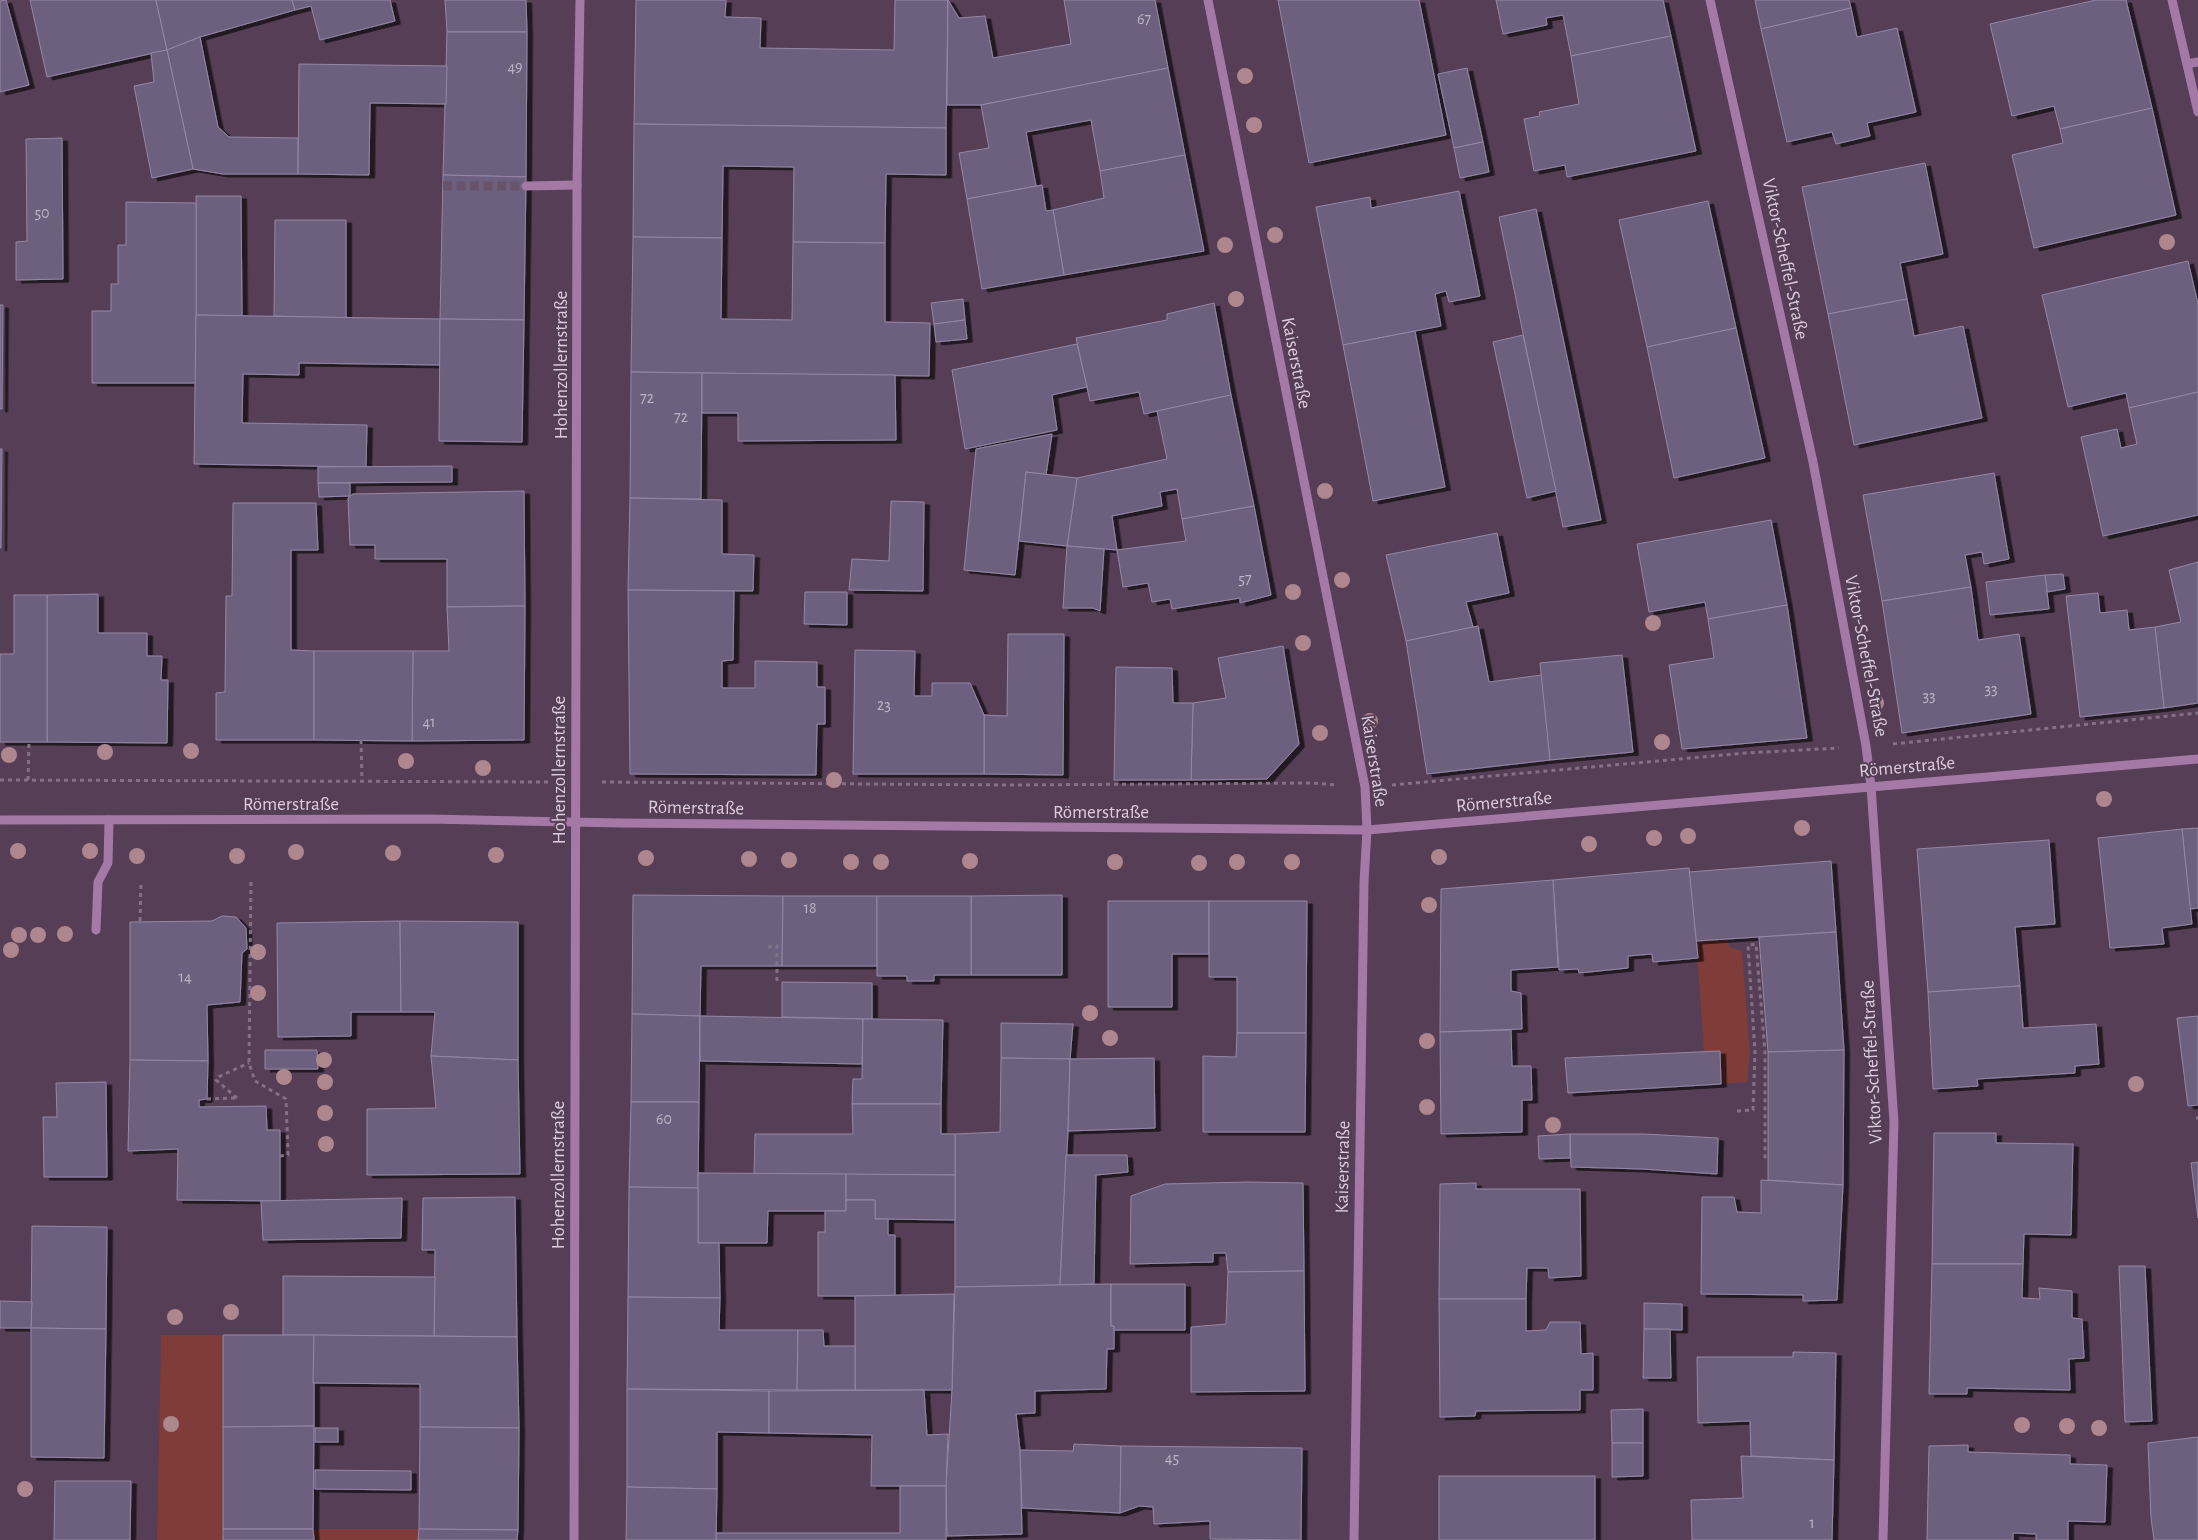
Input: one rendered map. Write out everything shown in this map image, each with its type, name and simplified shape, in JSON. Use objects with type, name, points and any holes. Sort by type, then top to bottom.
[{"type":"street","name":"Hohenzollernstraße","points":[[574,1540],[577,185],[580,0]]},
{"type":"street","name":"Kaiserstraße","points":[[1208,0],[1365,787],[1367,830],[1364,892],[1354,1540]]},
{"type":"street","name":"Viktor-Scheffel-Straße","points":[[1710,0],[1813,462],[1866,746],[1871,786],[1894,1122],[1883,1540]]},
{"type":"street","points":[[2172,0],[2198,112]]},
{"type":"street","points":[[2187,64],[2198,62]]},
{"type":"street","points":[[526,186],[577,185]]},
{"type":"street","name":"Römerstraße","points":[[0,820],[429,819],[575,823],[1367,830],[2198,759]]},
{"type":"street","points":[[96,930],[98,882],[108,863],[108,820]]},
{"type":"path","points":[[0,780],[1008,785],[1311,783],[1365,787],[1746,753],[1866,746],[2198,713]]},
{"type":"path","points":[[361,740],[362,782]]},
{"type":"path","points":[[28,780],[29,742]]},
{"type":"path","points":[[140,921],[141,882]]},
{"type":"path","points":[[251,882],[249,1063],[255,1082],[286,1099],[288,1155],[280,1156]]},
{"type":"path","points":[[1737,1111],[1752,1110],[1755,1052],[1748,945],[1756,944],[1764,1052],[1765,1160]]},
{"type":"path","points":[[768,946],[777,946],[777,982]]},
{"type":"path","points":[[207,1099],[237,1098],[216,1080],[249,1063]]},
{"type":"shaded area","points":[[1728,939],[1729,947],[1742,951],[1750,1053],[1747,1082],[1721,1084],[1720,1051],[1704,1051],[1696,941]]},
{"type":"shaded area","points":[[161,1335],[223,1335],[223,1540],[157,1540]]},
{"type":"shaded area","points":[[313,1529],[418,1529],[418,1540],[314,1540]]},
{"type":"building","points":[[6,0],[29,85],[0,92],[0,1]]},
{"type":"building","points":[[30,0],[156,0],[167,50],[47,77]]},
{"type":"building","points":[[156,0],[292,0],[295,10],[200,37],[167,50]]},
{"type":"building","points":[[292,0],[390,0],[395,21],[320,40],[311,6],[295,10]]},
{"type":"building","points":[[445,0],[526,0],[527,32],[447,32]]},
{"type":"building","points":[[636,0],[726,0],[725,17],[761,18],[760,48],[894,50],[895,0],[948,0],[946,128],[634,124]]},
{"type":"building","points":[[948,0],[959,18],[985,16],[993,58],[1071,44],[1064,0],[1155,0],[1168,68],[981,105],[947,105]]},
{"type":"building","points":[[1278,0],[1419,0],[1446,135],[1309,163]]},
{"type":"building","points":[[1496,0],[1663,0],[1671,36],[1571,56],[1563,15],[1546,18],[1547,25],[1503,34]]},
{"type":"building","points":[[1755,0],[1849,0],[1851,8],[1761,29]]},
{"type":"building","points":[[2096,0],[2126,0],[2152,108],[2060,129],[2054,106],[2012,116],[1990,24]]},
{"type":"building","points":[[1851,8],[1857,37],[1897,28],[1916,112],[1867,123],[1870,136],[1836,144],[1832,132],[1787,142],[1761,29]]},
{"type":"building","points":[[447,32],[527,32],[526,177],[443,175]]},
{"type":"building","points":[[1671,36],[1696,151],[1567,177],[1565,165],[1534,171],[1524,119],[1540,116],[1539,112],[1579,104],[1571,56]]},
{"type":"building","points":[[200,37],[218,127],[229,137],[298,138],[298,174],[223,174],[193,169],[167,50]]},
{"type":"building","points":[[167,50],[193,169],[152,178],[134,86],[154,82],[151,53]]},
{"type":"building","points":[[299,64],[447,66],[446,104],[370,103],[369,175],[298,174]]},
{"type":"building","points":[[1168,68],[1185,155],[1100,171],[1091,120],[1026,132],[1036,186],[967,199],[959,153],[989,148],[981,105]]},
{"type":"building","points":[[1467,68],[1483,142],[1454,148],[1438,74]]},
{"type":"building","points":[[2152,108],[2176,215],[2034,248],[2012,155],[2063,143],[2060,129]]},
{"type":"building","points":[[634,124],[946,128],[946,175],[886,174],[885,243],[793,242],[794,167],[723,166],[722,238],[633,237]]},
{"type":"building","points":[[62,138],[63,279],[16,280],[16,242],[27,241],[26,139]]},
{"type":"building","points":[[1483,142],[1489,172],[1460,178],[1454,148]]},
{"type":"building","points":[[1185,155],[1204,251],[1064,275],[1053,210],[1104,198],[1100,171]]},
{"type":"building","points":[[1925,163],[1943,254],[1900,263],[1907,299],[1828,314],[1802,187]]},
{"type":"building","points":[[443,175],[526,177],[524,320],[440,319]]},
{"type":"building","points":[[1042,185],[1046,211],[1053,210],[1064,275],[982,289],[967,199]]},
{"type":"building","points":[[1459,191],[1480,296],[1449,302],[1446,291],[1435,294],[1441,326],[1343,345],[1316,207],[1370,197],[1371,208]]},
{"type":"building","points":[[196,196],[241,196],[242,316],[196,315]]},
{"type":"building","points":[[1708,201],[1736,328],[1647,347],[1619,220]]},
{"type":"building","points":[[126,202],[196,203],[196,383],[92,383],[92,311],[111,311],[111,284],[118,284],[118,245],[126,245]]},
{"type":"building","points":[[1536,209],[1601,520],[1563,527],[1499,217]]},
{"type":"building","points":[[275,220],[346,220],[346,318],[274,316]]},
{"type":"building","points":[[633,237],[722,238],[721,319],[792,320],[793,242],[885,243],[885,322],[930,323],[929,376],[631,372]]},
{"type":"building","points":[[2188,261],[2198,304],[2198,392],[2129,408],[2126,393],[2068,407],[2042,295]]},
{"type":"building","points":[[963,299],[965,320],[934,324],[931,303]]},
{"type":"building","points":[[1907,299],[1914,336],[1963,326],[1982,418],[1854,445],[1828,314]]},
{"type":"building","points":[[1214,303],[1231,395],[1144,414],[1139,392],[1090,401],[1076,338],[1167,320],[1167,314]]},
{"type":"building","points":[[0,305],[3,305],[2,409],[0,409]]},
{"type":"building","points":[[196,315],[440,319],[440,365],[299,363],[299,375],[243,374],[242,423],[367,425],[366,467],[194,464]]},
{"type":"building","points":[[440,319],[524,320],[522,442],[439,441]]},
{"type":"building","points":[[965,320],[967,339],[936,342],[934,324]]},
{"type":"building","points":[[1736,328],[1765,458],[1674,478],[1647,347]]},
{"type":"building","points":[[1415,331],[1445,487],[1373,501],[1343,345]]},
{"type":"building","points":[[1523,335],[1556,491],[1527,498],[1493,342]]},
{"type":"building","points":[[1077,344],[1087,387],[1052,395],[1057,430],[965,449],[952,370]]},
{"type":"building","points":[[631,372],[702,373],[701,499],[630,498]]},
{"type":"building","points":[[702,373],[895,375],[896,440],[738,441],[738,413],[702,413]]},
{"type":"building","points":[[2198,392],[2198,515],[2103,536],[2081,437],[2117,429],[2121,448],[2137,444],[2129,408]]},
{"type":"building","points":[[1231,395],[1254,506],[1182,519],[1177,489],[1160,492],[1162,506],[1112,516],[1117,550],[1067,546],[1077,478],[1167,459],[1157,411]]},
{"type":"building","points":[[1052,434],[1046,475],[1026,472],[1015,575],[964,570],[976,449]]},
{"type":"building","points":[[0,449],[2,449],[1,548],[0,548]]},
{"type":"building","points":[[452,466],[452,482],[318,483],[318,467]]},
{"type":"building","points":[[1026,472],[1077,478],[1067,546],[1019,541]]},
{"type":"building","points":[[1994,473],[2009,559],[1984,564],[1982,552],[1965,555],[1971,587],[1882,601],[1863,495]]},
{"type":"building","points":[[318,483],[350,483],[350,496],[319,497]]},
{"type":"building","points":[[524,491],[525,606],[447,607],[447,559],[375,559],[375,545],[350,545],[348,498],[353,494]]},
{"type":"building","points":[[630,498],[722,500],[722,554],[754,555],[753,591],[628,590]]},
{"type":"building","points":[[891,501],[924,502],[923,591],[849,590],[852,559],[889,561]]},
{"type":"building","points":[[233,503],[316,503],[318,550],[291,550],[291,650],[314,651],[314,740],[216,740],[216,693],[225,692],[226,596],[232,596]]},
{"type":"building","points":[[1254,506],[1271,595],[1240,603],[1240,598],[1172,609],[1170,599],[1152,602],[1148,583],[1123,587],[1117,550],[1186,541],[1182,519]]},
{"type":"building","points":[[1771,520],[1787,605],[1708,619],[1705,602],[1649,612],[1637,544]]},
{"type":"building","points":[[1497,533],[1509,593],[1466,602],[1473,627],[1406,641],[1386,555]]},
{"type":"building","points":[[1067,546],[1104,549],[1100,611],[1093,608],[1063,608]]},
{"type":"building","points":[[2198,562],[2198,703],[2164,708],[2155,627],[2181,622],[2169,570]]},
{"type":"building","points":[[2063,574],[2065,589],[2047,592],[2045,575]]},
{"type":"building","points":[[2045,575],[2049,609],[1990,615],[1986,582]]},
{"type":"building","points":[[1971,587],[1978,640],[2019,634],[2031,714],[1902,733],[1882,601]]},
{"type":"building","points":[[628,590],[734,591],[733,660],[722,661],[722,688],[755,688],[755,661],[817,662],[817,687],[825,687],[825,724],[817,724],[816,775],[630,774]]},
{"type":"building","points":[[805,592],[847,592],[847,625],[804,624]]},
{"type":"building","points":[[2098,593],[2100,613],[2127,610],[2129,630],[2155,627],[2164,708],[2080,717],[2066,596]]},
{"type":"building","points":[[98,594],[98,633],[147,633],[147,656],[162,656],[161,680],[168,680],[167,743],[47,742],[47,595]]},
{"type":"building","points":[[14,595],[47,595],[47,742],[0,742],[0,654],[14,654]]},
{"type":"building","points":[[1787,605],[1807,738],[1682,749],[1669,665],[1714,658],[1708,619]]},
{"type":"building","points":[[525,606],[524,740],[412,741],[413,651],[449,651],[447,607]]},
{"type":"building","points":[[1478,626],[1489,682],[1542,675],[1550,760],[1427,774],[1406,641]]},
{"type":"building","points":[[1008,634],[1064,634],[1063,775],[984,774],[984,715],[1007,716]]},
{"type":"building","points":[[1283,646],[1299,744],[1267,779],[1191,780],[1193,703],[1226,698],[1218,658]]},
{"type":"building","points":[[855,650],[915,651],[914,696],[932,696],[932,683],[970,683],[984,715],[984,774],[853,774]]},
{"type":"building","points":[[314,651],[413,651],[412,741],[314,740]]},
{"type":"building","points":[[1622,655],[1633,752],[1550,760],[1540,663]]},
{"type":"building","points":[[1116,667],[1172,668],[1173,703],[1193,703],[1191,780],[1114,780]]},
{"type":"building","points":[[2198,828],[2198,908],[2190,909],[2182,829]]},
{"type":"building","points":[[2182,829],[2192,924],[2162,928],[2164,944],[2110,948],[2098,838]]},
{"type":"building","points":[[2049,840],[2055,924],[2015,927],[2020,986],[1928,992],[1917,849]]},
{"type":"building","points":[[1831,861],[1836,932],[1696,941],[1689,872]]},
{"type":"building","points":[[1689,868],[1698,958],[1653,962],[1652,954],[1628,956],[1628,968],[1579,973],[1578,969],[1559,970],[1553,880]]},
{"type":"building","points":[[1553,880],[1558,967],[1511,970],[1511,991],[1521,993],[1522,1029],[1440,1032],[1441,889]]},
{"type":"building","points":[[633,895],[783,896],[782,966],[701,966],[700,1016],[632,1014]]},
{"type":"building","points":[[1062,895],[1062,975],[971,975],[971,896]]},
{"type":"building","points":[[783,896],[877,896],[877,966],[782,966]]},
{"type":"building","points":[[877,896],[971,896],[971,975],[934,975],[934,981],[907,981],[907,976],[877,976]]},
{"type":"building","points":[[1108,901],[1209,901],[1209,954],[1172,954],[1172,1007],[1108,1007]]},
{"type":"building","points":[[1209,901],[1307,901],[1306,1033],[1237,1033],[1237,977],[1209,977]]},
{"type":"building","points":[[222,916],[236,917],[246,928],[247,949],[242,953],[240,1002],[207,1005],[208,1061],[130,1060],[130,922],[212,921]]},
{"type":"building","points":[[400,921],[401,1012],[351,1012],[351,1036],[278,1037],[277,923]]},
{"type":"building","points":[[400,921],[518,922],[518,1060],[431,1056],[435,1012],[401,1012]]},
{"type":"building","points":[[1836,932],[1844,1050],[1768,1052],[1759,937]]},
{"type":"building","points":[[782,982],[872,983],[872,1019],[782,1017]]},
{"type":"building","points":[[2020,986],[2023,1028],[2096,1024],[2099,1064],[2075,1066],[2075,1073],[1977,1079],[1978,1086],[1933,1089],[1928,992]]},
{"type":"building","points":[[632,1014],[700,1016],[699,1102],[631,1102]]},
{"type":"building","points":[[700,1016],[863,1019],[862,1064],[700,1061]]},
{"type":"building","points":[[2198,1016],[2198,1105],[2188,1106],[2177,1018]]},
{"type":"building","points":[[863,1019],[943,1020],[941,1104],[852,1104],[853,1079],[862,1079]]},
{"type":"building","points":[[1001,1023],[1073,1024],[1070,1059],[1001,1058]]},
{"type":"building","points":[[1511,1030],[1512,1066],[1531,1066],[1532,1100],[1522,1100],[1522,1132],[1441,1134],[1440,1032]]},
{"type":"building","points":[[1237,1033],[1306,1033],[1305,1132],[1203,1132],[1203,1056],[1236,1057]]},
{"type":"building","points":[[265,1050],[317,1050],[318,1069],[265,1069]]},
{"type":"building","points":[[1844,1050],[1843,1185],[1768,1180],[1768,1052]]},
{"type":"building","points":[[1720,1051],[1721,1084],[1568,1093],[1565,1058]]},
{"type":"building","points":[[431,1056],[518,1060],[520,1174],[367,1175],[367,1109],[436,1108]]},
{"type":"building","points":[[1001,1058],[1070,1059],[1060,1285],[955,1287],[955,1134],[1000,1132]]},
{"type":"building","points":[[1154,1058],[1155,1128],[1068,1131],[1070,1059]]},
{"type":"building","points":[[130,1060],[208,1061],[207,1099],[199,1100],[199,1107],[266,1106],[267,1130],[280,1130],[280,1201],[177,1200],[178,1149],[128,1151]]},
{"type":"building","points":[[106,1082],[107,1177],[44,1177],[43,1117],[57,1117],[56,1083]]},
{"type":"building","points":[[631,1102],[699,1102],[698,1188],[629,1187]]},
{"type":"building","points":[[852,1104],[941,1104],[941,1134],[955,1134],[955,1175],[754,1174],[755,1134],[853,1134]]},
{"type":"building","points":[[1934,1133],[1996,1133],[1996,1143],[2073,1144],[2071,1235],[2024,1234],[2023,1264],[1932,1264]]},
{"type":"building","points":[[1570,1134],[1644,1134],[1718,1138],[1717,1174],[1571,1167]]},
{"type":"building","points":[[1570,1134],[1570,1158],[1539,1159],[1538,1136]]},
{"type":"building","points":[[1066,1155],[1127,1155],[1128,1172],[1096,1175],[1094,1284],[1060,1285]]},
{"type":"building","points":[[2198,1162],[2198,1218],[2191,1163]]},
{"type":"building","points":[[698,1173],[846,1174],[846,1211],[768,1211],[767,1243],[698,1243]]},
{"type":"building","points":[[846,1174],[955,1175],[955,1220],[875,1219],[875,1200],[846,1200]]},
{"type":"building","points":[[1761,1180],[1843,1185],[1837,1300],[1803,1301],[1803,1295],[1701,1294],[1702,1197],[1734,1197],[1737,1212],[1761,1213]]},
{"type":"building","points":[[1303,1183],[1304,1271],[1228,1272],[1226,1253],[1213,1253],[1213,1262],[1130,1264],[1131,1196],[1165,1184]]},
{"type":"building","points":[[1476,1183],[1476,1189],[1580,1189],[1581,1276],[1549,1278],[1548,1268],[1527,1268],[1526,1299],[1439,1299],[1440,1184]]},
{"type":"building","points":[[629,1187],[698,1188],[698,1243],[719,1243],[720,1298],[628,1297]]},
{"type":"building","points":[[515,1197],[517,1337],[434,1336],[435,1250],[422,1250],[423,1198]]},
{"type":"building","points":[[402,1198],[401,1238],[263,1240],[261,1201]]},
{"type":"building","points":[[846,1200],[875,1200],[875,1219],[888,1219],[888,1235],[895,1235],[895,1296],[818,1296],[818,1232],[825,1232],[825,1211],[846,1211]]},
{"type":"building","points":[[32,1226],[107,1227],[106,1329],[31,1328]]},
{"type":"building","points":[[1932,1264],[2023,1264],[2022,1298],[2040,1299],[2039,1288],[2072,1291],[2072,1318],[2082,1319],[2084,1358],[2069,1359],[2070,1390],[1967,1388],[1967,1394],[1929,1394]]},
{"type":"building","points":[[2119,1266],[2145,1266],[2152,1421],[2125,1422]]},
{"type":"building","points":[[1304,1271],[1305,1391],[1191,1392],[1191,1327],[1226,1324],[1228,1272]]},
{"type":"building","points":[[283,1276],[435,1277],[434,1336],[283,1335]]},
{"type":"building","points":[[1111,1284],[1111,1326],[1114,1326],[1114,1349],[1107,1349],[1106,1389],[1035,1391],[1035,1413],[1016,1414],[1020,1450],[1022,1534],[947,1536],[946,1486],[952,1390],[955,1287]]},
{"type":"building","points":[[1111,1284],[1185,1284],[1185,1330],[1114,1330],[1114,1326],[1111,1326]]},
{"type":"building","points":[[954,1294],[952,1390],[855,1390],[855,1296]]},
{"type":"building","points":[[628,1297],[720,1298],[719,1330],[798,1330],[797,1390],[627,1389]]},
{"type":"building","points":[[1439,1299],[1526,1299],[1526,1331],[1546,1330],[1550,1322],[1580,1322],[1581,1354],[1593,1353],[1593,1390],[1580,1390],[1580,1410],[1476,1411],[1475,1416],[1440,1417]]},
{"type":"building","points":[[0,1301],[32,1302],[31,1328],[0,1328]]},
{"type":"building","points":[[1644,1303],[1682,1304],[1682,1330],[1644,1329]]},
{"type":"building","points":[[31,1328],[106,1329],[104,1458],[31,1457]]},
{"type":"building","points":[[1644,1329],[1670,1329],[1671,1378],[1643,1378]]},
{"type":"building","points":[[798,1330],[823,1330],[824,1346],[855,1346],[855,1390],[797,1390]]},
{"type":"building","points":[[223,1335],[314,1335],[314,1426],[223,1427]]},
{"type":"building","points":[[314,1335],[517,1337],[519,1428],[420,1427],[420,1384],[313,1383]]},
{"type":"building","points":[[1793,1352],[1836,1353],[1834,1460],[1751,1456],[1750,1421],[1698,1423],[1697,1357],[1793,1357]]},
{"type":"building","points":[[627,1389],[769,1391],[769,1433],[717,1432],[717,1489],[627,1487]]},
{"type":"building","points":[[924,1390],[927,1435],[948,1434],[946,1486],[871,1486],[872,1435],[769,1433],[769,1391]]},
{"type":"building","points":[[1643,1409],[1643,1443],[1612,1443],[1611,1410]]},
{"type":"building","points":[[314,1426],[313,1529],[223,1529],[223,1427]]},
{"type":"building","points":[[420,1427],[519,1428],[518,1530],[419,1529]]},
{"type":"building","points":[[315,1428],[338,1428],[338,1442],[315,1442]]},
{"type":"building","points":[[2198,1437],[2198,1540],[2154,1540],[2151,1518],[2148,1443]]},
{"type":"building","points":[[1612,1443],[1643,1443],[1643,1476],[1612,1477]]},
{"type":"building","points":[[1074,1444],[1121,1446],[1120,1513],[1022,1508],[1020,1450],[1073,1451]]},
{"type":"building","points":[[1968,1445],[1968,1452],[2070,1455],[2070,1464],[2107,1465],[2105,1522],[2068,1521],[2068,1540],[2036,1540],[2036,1534],[2013,1533],[2013,1540],[1927,1540],[1929,1446]]},
{"type":"building","points":[[1121,1446],[1302,1448],[1301,1540],[1210,1539],[1210,1521],[1154,1524],[1153,1507],[1139,1506],[1120,1513]]},
{"type":"building","points":[[1741,1456],[1834,1460],[1832,1540],[1692,1540],[1691,1500],[1743,1498]]},
{"type":"building","points":[[315,1470],[411,1471],[411,1490],[315,1489]]},
{"type":"building","points":[[1439,1476],[1595,1476],[1595,1540],[1439,1540]]},
{"type":"building","points":[[55,1481],[131,1481],[130,1540],[54,1540]]},
{"type":"building","points":[[900,1486],[946,1486],[946,1540],[716,1540],[716,1533],[900,1533]]},
{"type":"building","points":[[627,1487],[717,1489],[716,1540],[626,1540]]},
{"type":"building","points":[[223,1529],[313,1529],[314,1540],[223,1540]]},
{"type":"building","points":[[419,1529],[518,1530],[517,1540],[418,1540]]},
{"type":"tunnel","points":[[443,186],[526,186]]}]
